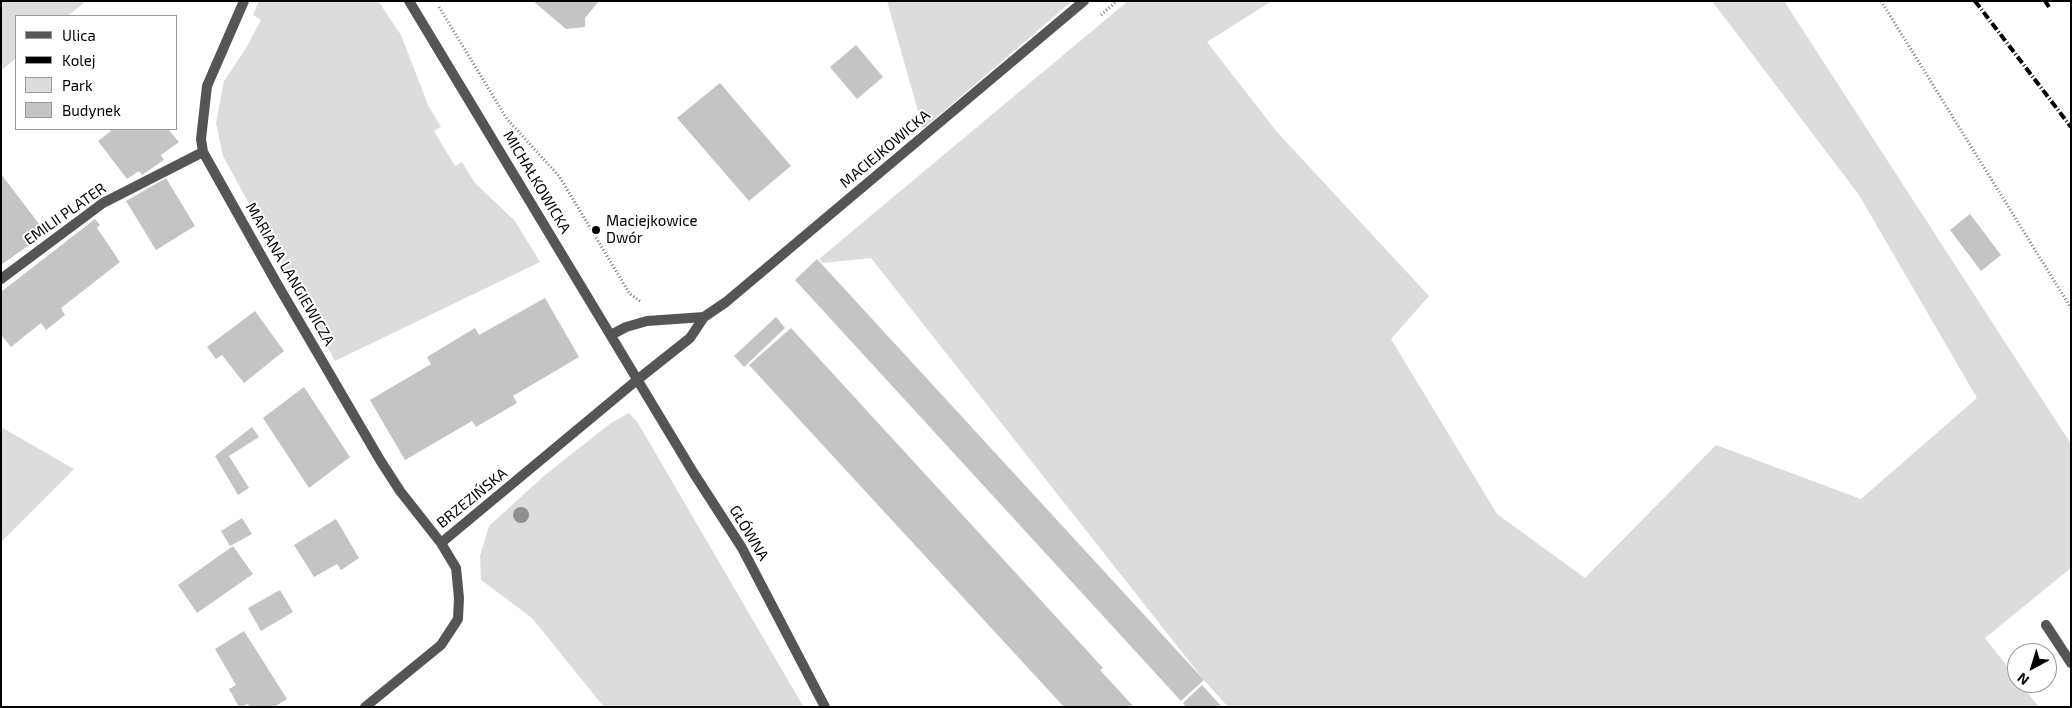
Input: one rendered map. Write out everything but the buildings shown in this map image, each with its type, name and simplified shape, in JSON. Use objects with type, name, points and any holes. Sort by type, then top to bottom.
[{"type":"street","name":"MARIANA LANGIEWICZA","points":[[244,1],[207,86],[200,139],[203,152],[380,460],[400,492],[441,543]]},
{"type":"street","name":"MICHAŁKOWICKA","points":[[409,1],[637,380]]},
{"type":"street","name":"MACIEJKOWICKA","points":[[637,380],[690,338],[704,317],[726,302],[1084,1]]},
{"type":"street","name":"EMILII PLATER","points":[[1,279],[103,203],[203,152]]},
{"type":"street","points":[[611,335],[626,327],[647,321],[704,317]]},
{"type":"street","name":"BRZEZIŃSKA","points":[[365,707],[441,645],[458,619],[460,598],[456,568],[441,543],[637,380]]},
{"type":"street","name":"GŁÓWNA","points":[[637,380],[742,548],[825,707]]},
{"type":"street","points":[[2046,625],[2071,663]]},
{"type":"path","points":[[435,1],[507,119],[559,176],[630,294],[642,302]]},
{"type":"path","points":[[1881,1],[2071,308]]},
{"type":"green space","points":[[1,1],[86,1],[69,15],[15,15],[15,59],[1,71]]},
{"type":"green space","points":[[259,1],[378,1],[401,35],[428,105],[441,127],[434,131],[455,166],[462,162],[475,183],[515,221],[540,262],[335,361],[223,156],[216,123],[224,81],[245,50],[261,20],[253,15]]},
{"type":"green space","points":[[887,1],[1072,1],[923,129]]},
{"type":"green space","points":[[1128,1],[1272,1],[1207,42],[1277,132],[1429,296],[1391,339],[1497,514],[1585,578],[1716,445],[1861,499],[1977,398],[1859,195],[1712,1],[1784,1],[2071,444],[2071,568],[1985,638],[2007,666],[2007,693],[2028,693],[2039,707],[1228,707],[1204,680],[871,258],[823,263],[819,259]]},
{"type":"green space","points":[[629,413],[638,423],[803,706],[604,707],[532,618],[481,580],[480,556],[489,526],[545,475],[611,423]]},
{"type":"green space","points":[[1,427],[74,469],[1,542]]},
{"type":"railway","points":[[1975,1],[2071,127]]},
{"type":"railway","points":[[2045,1],[2049,7]]},
{"type":"place","name":"Maciejkowice Dwór","points":[[596,230]]}]
